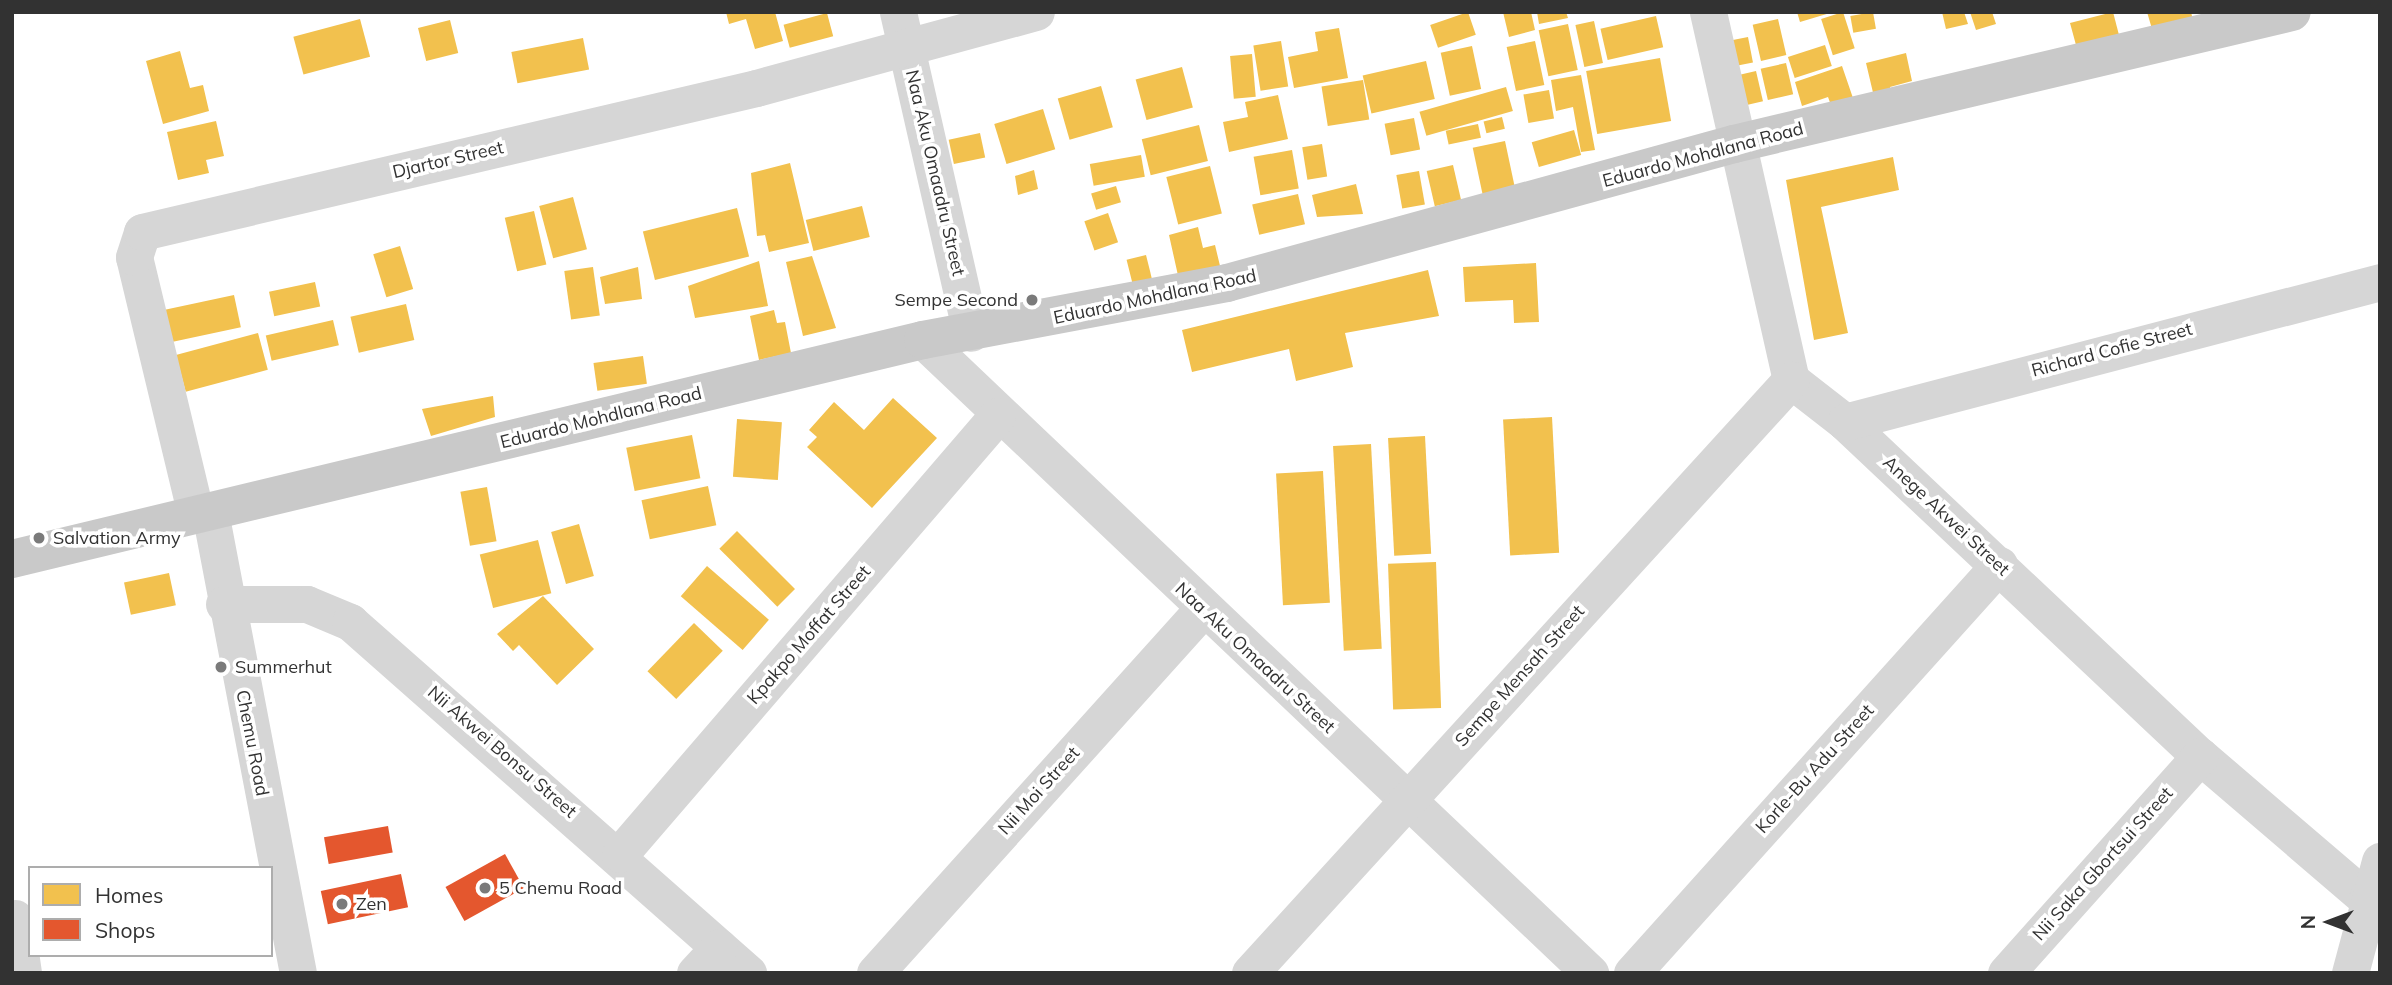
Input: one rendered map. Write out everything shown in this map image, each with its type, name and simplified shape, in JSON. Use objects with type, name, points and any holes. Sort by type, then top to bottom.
[{"type":"main road","name":"Eduardo Mohdlana Road","points":[[12,559],[922,340],[971,333],[1227,283],[1734,144],[2292,12]]},
{"type":"street","name":"Djartor Street","points":[[203,513],[134,257],[142,232],[755,88],[902,28],[1036,12]]},
{"type":"street","points":[[1708,12],[1734,144],[1791,380]]},
{"type":"street","name":"Naa Aku Omaadru Street","points":[[902,28],[971,333]]},
{"type":"street","name":"Richard Cofie Street","points":[[1845,422],[2380,282]]},
{"type":"street","name":"Naa Aku Omaadru Street","points":[[922,340],[997,416],[1590,973]]},
{"type":"street","name":"Anege Akwei Street","points":[[1791,380],[1845,422],[2200,756],[2373,902]]},
{"type":"street","name":"Sempe Mensah Street","points":[[1250,973],[1791,380]]},
{"type":"street","name":"Kpakpo Moffat Street","points":[[620,854],[997,416]]},
{"type":"street","name":"Chemu Road","points":[[203,513],[224,604],[298,973]]},
{"type":"street","name":"Korle-Bu Adu Street","points":[[1632,973],[1999,565]]},
{"type":"street","name":"Nii Akwei Bonsu Street","points":[[224,604],[307,604],[350,622],[620,854],[707,960],[748,973]]},
{"type":"street","name":"Nii Moi Street","points":[[875,973],[1203,609]]},
{"type":"street","name":"Nii Saka Gbortsui Street","points":[[2006,973],[2200,756]]},
{"type":"street","points":[[2350,973],[2373,902],[2380,862]]},
{"type":"street","points":[[15,918],[23,973]]},
{"type":"building: Homes","points":[[726,12],[775,12],[783,41],[755,49],[746,19],[729,24]]},
{"type":"building: Homes","points":[[1468,12],[1476,35],[1438,48],[1430,25]]},
{"type":"building: Homes","points":[[1503,12],[1531,12],[1535,30],[1509,37]]},
{"type":"building: Homes","points":[[1537,12],[1566,12],[1568,18],[1539,24]]},
{"type":"building: Homes","points":[[1797,12],[1830,12],[1830,13],[1800,22]]},
{"type":"building: Homes","points":[[1843,12],[1855,48],[1833,55],[1821,19]]},
{"type":"building: Homes","points":[[1873,12],[1876,29],[1853,33],[1850,16]]},
{"type":"building: Homes","points":[[1942,12],[1964,12],[1968,24],[1946,29]]},
{"type":"building: Homes","points":[[1970,12],[1992,12],[1996,24],[1976,30]]},
{"type":"building: Homes","points":[[2113,12],[2119,35],[2079,56],[2070,23]]},
{"type":"building: Homes","points":[[2147,12],[2191,12],[2195,28],[2155,39]]},
{"type":"building: Homes","points":[[827,13],[833,36],[790,48],[784,25]]},
{"type":"building: Homes","points":[[1656,16],[1663,47],[1608,60],[1600,29]]},
{"type":"building: Homes","points":[[360,19],[370,57],[303,75],[293,37]]},
{"type":"building: Homes","points":[[1778,19],[1786,55],[1761,61],[1753,25]]},
{"type":"building: Homes","points":[[450,20],[458,53],[426,61],[418,28]]},
{"type":"building: Homes","points":[[1594,21],[1603,63],[1584,67],[1575,25]]},
{"type":"building: Homes","points":[[1568,24],[1578,70],[1548,76],[1539,30]]},
{"type":"building: Homes","points":[[1339,28],[1348,78],[1294,88],[1288,57],[1318,51],[1315,32]]},
{"type":"building: Homes","points":[[1748,37],[1753,63],[1726,68],[1721,42]]},
{"type":"building: Homes","points":[[583,38],[589,69],[517,83],[511,52]]},
{"type":"building: Homes","points":[[1281,41],[1288,86],[1261,91],[1253,45]]},
{"type":"building: Homes","points":[[1535,41],[1544,85],[1516,91],[1507,47]]},
{"type":"building: Homes","points":[[1825,45],[1832,66],[1795,78],[1788,57]]},
{"type":"building: Homes","points":[[1472,46],[1481,89],[1450,96],[1441,53]]},
{"type":"building: Homes","points":[[180,51],[190,88],[203,85],[209,111],[163,124],[146,61]]},
{"type":"building: Homes","points":[[1906,53],[1912,81],[1890,87],[1892,97],[1875,101],[1866,63]]},
{"type":"building: Homes","points":[[1252,54],[1256,97],[1234,99],[1230,56]]},
{"type":"building: Homes","points":[[1660,58],[1671,121],[1597,134],[1586,71]]},
{"type":"building: Homes","points":[[1426,61],[1435,99],[1371,114],[1363,76]]},
{"type":"building: Homes","points":[[1786,63],[1793,94],[1768,100],[1761,69]]},
{"type":"building: Homes","points":[[1842,66],[1854,101],[1832,108],[1828,97],[1802,106],[1795,82]]},
{"type":"building: Homes","points":[[1182,67],[1193,108],[1147,120],[1136,79]]},
{"type":"building: Homes","points":[[1756,71],[1763,101],[1743,106],[1737,75]]},
{"type":"building: Homes","points":[[1581,75],[1595,150],[1581,152],[1573,107],[1556,111],[1551,80]]},
{"type":"building: Homes","points":[[1363,80],[1369,120],[1328,126],[1322,87]]},
{"type":"building: Homes","points":[[1101,86],[1113,127],[1070,140],[1058,98]]},
{"type":"building: Homes","points":[[1506,87],[1513,111],[1426,136],[1419,112]]},
{"type":"building: Homes","points":[[1549,90],[1554,119],[1528,123],[1523,95]]},
{"type":"building: Homes","points":[[1278,95],[1288,139],[1229,152],[1223,122],[1248,117],[1245,102]]},
{"type":"building: Homes","points":[[1043,109],[1055,149],[1007,164],[994,124]]},
{"type":"building: Homes","points":[[1502,117],[1505,129],[1486,133],[1484,122]]},
{"type":"building: Homes","points":[[1414,118],[1420,149],[1391,155],[1385,124]]},
{"type":"building: Homes","points":[[216,121],[224,156],[206,160],[209,173],[178,180],[167,132]]},
{"type":"building: Homes","points":[[1478,124],[1481,138],[1449,145],[1446,131]]},
{"type":"building: Homes","points":[[1199,125],[1208,161],[1151,175],[1142,139]]},
{"type":"building: Homes","points":[[1574,130],[1581,155],[1539,167],[1532,142]]},
{"type":"building: Homes","points":[[980,133],[985,157],[954,164],[949,140]]},
{"type":"building: Homes","points":[[1505,141],[1516,191],[1483,198],[1473,148]]},
{"type":"building: Homes","points":[[1322,144],[1327,177],[1307,180],[1302,147]]},
{"type":"building: Homes","points":[[1292,150],[1299,188],[1260,195],[1254,157]]},
{"type":"building: Homes","points":[[1141,155],[1145,177],[1094,186],[1090,164]]},
{"type":"building: Homes","points":[[1893,157],[1899,190],[1821,207],[1848,333],[1814,340],[1786,180]]},
{"type":"building: Homes","points":[[790,163],[809,243],[769,252],[765,235],[757,236],[751,173]]},
{"type":"building: Homes","points":[[1453,165],[1461,200],[1435,206],[1427,171]]},
{"type":"building: Homes","points":[[1210,166],[1222,214],[1178,224],[1166,177]]},
{"type":"building: Homes","points":[[1034,170],[1038,189],[1018,195],[1015,176]]},
{"type":"building: Homes","points":[[1419,171],[1425,204],[1402,208],[1396,175]]},
{"type":"building: Homes","points":[[1356,184],[1363,214],[1317,217],[1312,195]]},
{"type":"building: Homes","points":[[1116,186],[1121,202],[1096,210],[1091,194]]},
{"type":"building: Homes","points":[[1298,194],[1305,224],[1259,235],[1252,205]]},
{"type":"building: Homes","points":[[573,197],[587,249],[553,258],[539,206]]},
{"type":"building: Homes","points":[[862,206],[870,237],[813,251],[806,220]]},
{"type":"building: Homes","points":[[737,208],[749,257],[655,280],[643,231]]},
{"type":"building: Homes","points":[[534,211],[546,265],[517,271],[505,218]]},
{"type":"building: Homes","points":[[1108,213],[1118,242],[1094,250],[1084,221]]},
{"type":"building: Homes","points":[[1198,227],[1203,248],[1215,245],[1221,270],[1179,280],[1169,235]]},
{"type":"building: Homes","points":[[400,246],[413,289],[386,297],[373,254]]},
{"type":"building: Homes","points":[[1146,255],[1153,283],[1134,288],[1127,260]]},
{"type":"building: Homes","points":[[812,256],[836,328],[803,336],[786,262]]},
{"type":"building: Homes","points":[[759,261],[768,306],[695,318],[688,286]]},
{"type":"building: Homes","points":[[1536,263],[1539,322],[1514,323],[1513,300],[1465,302],[1463,267]]},
{"type":"building: Homes","points":[[593,267],[600,316],[571,320],[564,271]]},
{"type":"building: Homes","points":[[638,267],[642,299],[605,304],[600,277]]},
{"type":"building: Homes","points":[[1428,270],[1439,316],[1345,333],[1353,367],[1296,381],[1289,349],[1192,372],[1182,330]]},
{"type":"building: Homes","points":[[315,282],[320,306],[274,316],[269,292]]},
{"type":"building: Homes","points":[[234,295],[241,327],[169,342],[163,310]]},
{"type":"building: Homes","points":[[406,304],[414,340],[359,353],[350,317]]},
{"type":"building: Homes","points":[[774,310],[777,323],[785,322],[791,353],[759,360],[750,316]]},
{"type":"building: Homes","points":[[333,320],[339,345],[272,361],[266,336]]},
{"type":"building: Homes","points":[[258,333],[268,370],[186,392],[176,355]]},
{"type":"building: Homes","points":[[643,356],[647,384],[597,391],[593,363]]},
{"type":"building: Homes","points":[[493,396],[495,417],[431,436],[422,409]]},
{"type":"building: Homes","points":[[893,398],[937,438],[872,508],[807,447],[817,437],[809,430],[834,402],[864,430]]},
{"type":"building: Homes","points":[[1552,417],[1559,553],[1510,555],[1503,420]]},
{"type":"building: Homes","points":[[737,419],[782,422],[778,480],[733,477]]},
{"type":"building: Homes","points":[[692,435],[700,478],[635,491],[626,448]]},
{"type":"building: Homes","points":[[1425,436],[1431,554],[1394,556],[1388,438]]},
{"type":"building: Homes","points":[[1371,444],[1382,649],[1344,651],[1333,446]]},
{"type":"building: Homes","points":[[1323,471],[1330,603],[1283,605],[1276,473]]},
{"type":"building: Homes","points":[[708,486],[716,525],[650,539],[641,500]]},
{"type":"building: Homes","points":[[487,487],[497,541],[470,546],[460,492]]},
{"type":"building: Homes","points":[[579,524],[594,576],[566,584],[551,532]]},
{"type":"building: Homes","points":[[737,531],[795,589],[777,607],[719,549]]},
{"type":"building: Homes","points":[[538,540],[551,593],[493,608],[480,555]]},
{"type":"building: Homes","points":[[1436,562],[1441,708],[1393,710],[1388,564]]},
{"type":"building: Homes","points":[[707,566],[769,620],[743,650],[681,596]]},
{"type":"building: Homes","points":[[169,573],[176,605],[131,615],[124,583]]},
{"type":"building: Homes","points":[[543,596],[594,649],[557,685],[519,645],[513,651],[497,634]]},
{"type":"building: Homes","points":[[694,623],[723,651],[676,699],[647,671]]},
{"type":"building: Shops","points":[[388,826],[393,853],[329,864],[324,837]]},
{"type":"building: Shops","name":"5 Chemu Road","points":[[505,854],[524,888],[464,921],[446,887]]},
{"type":"building: Shops","points":[[401,874],[408,907],[328,924],[321,891]]},
{"type":"place","name":"Sempe Second","points":[[1032,300]]},
{"type":"place","name":"Salvation Army","points":[[39,538]]},
{"type":"place","name":"Summerhut","points":[[221,667]]},
{"type":"place","name":"5 Chemu Road","points":[[485,888]]},
{"type":"place","name":"Zen","points":[[342,904]]}]
